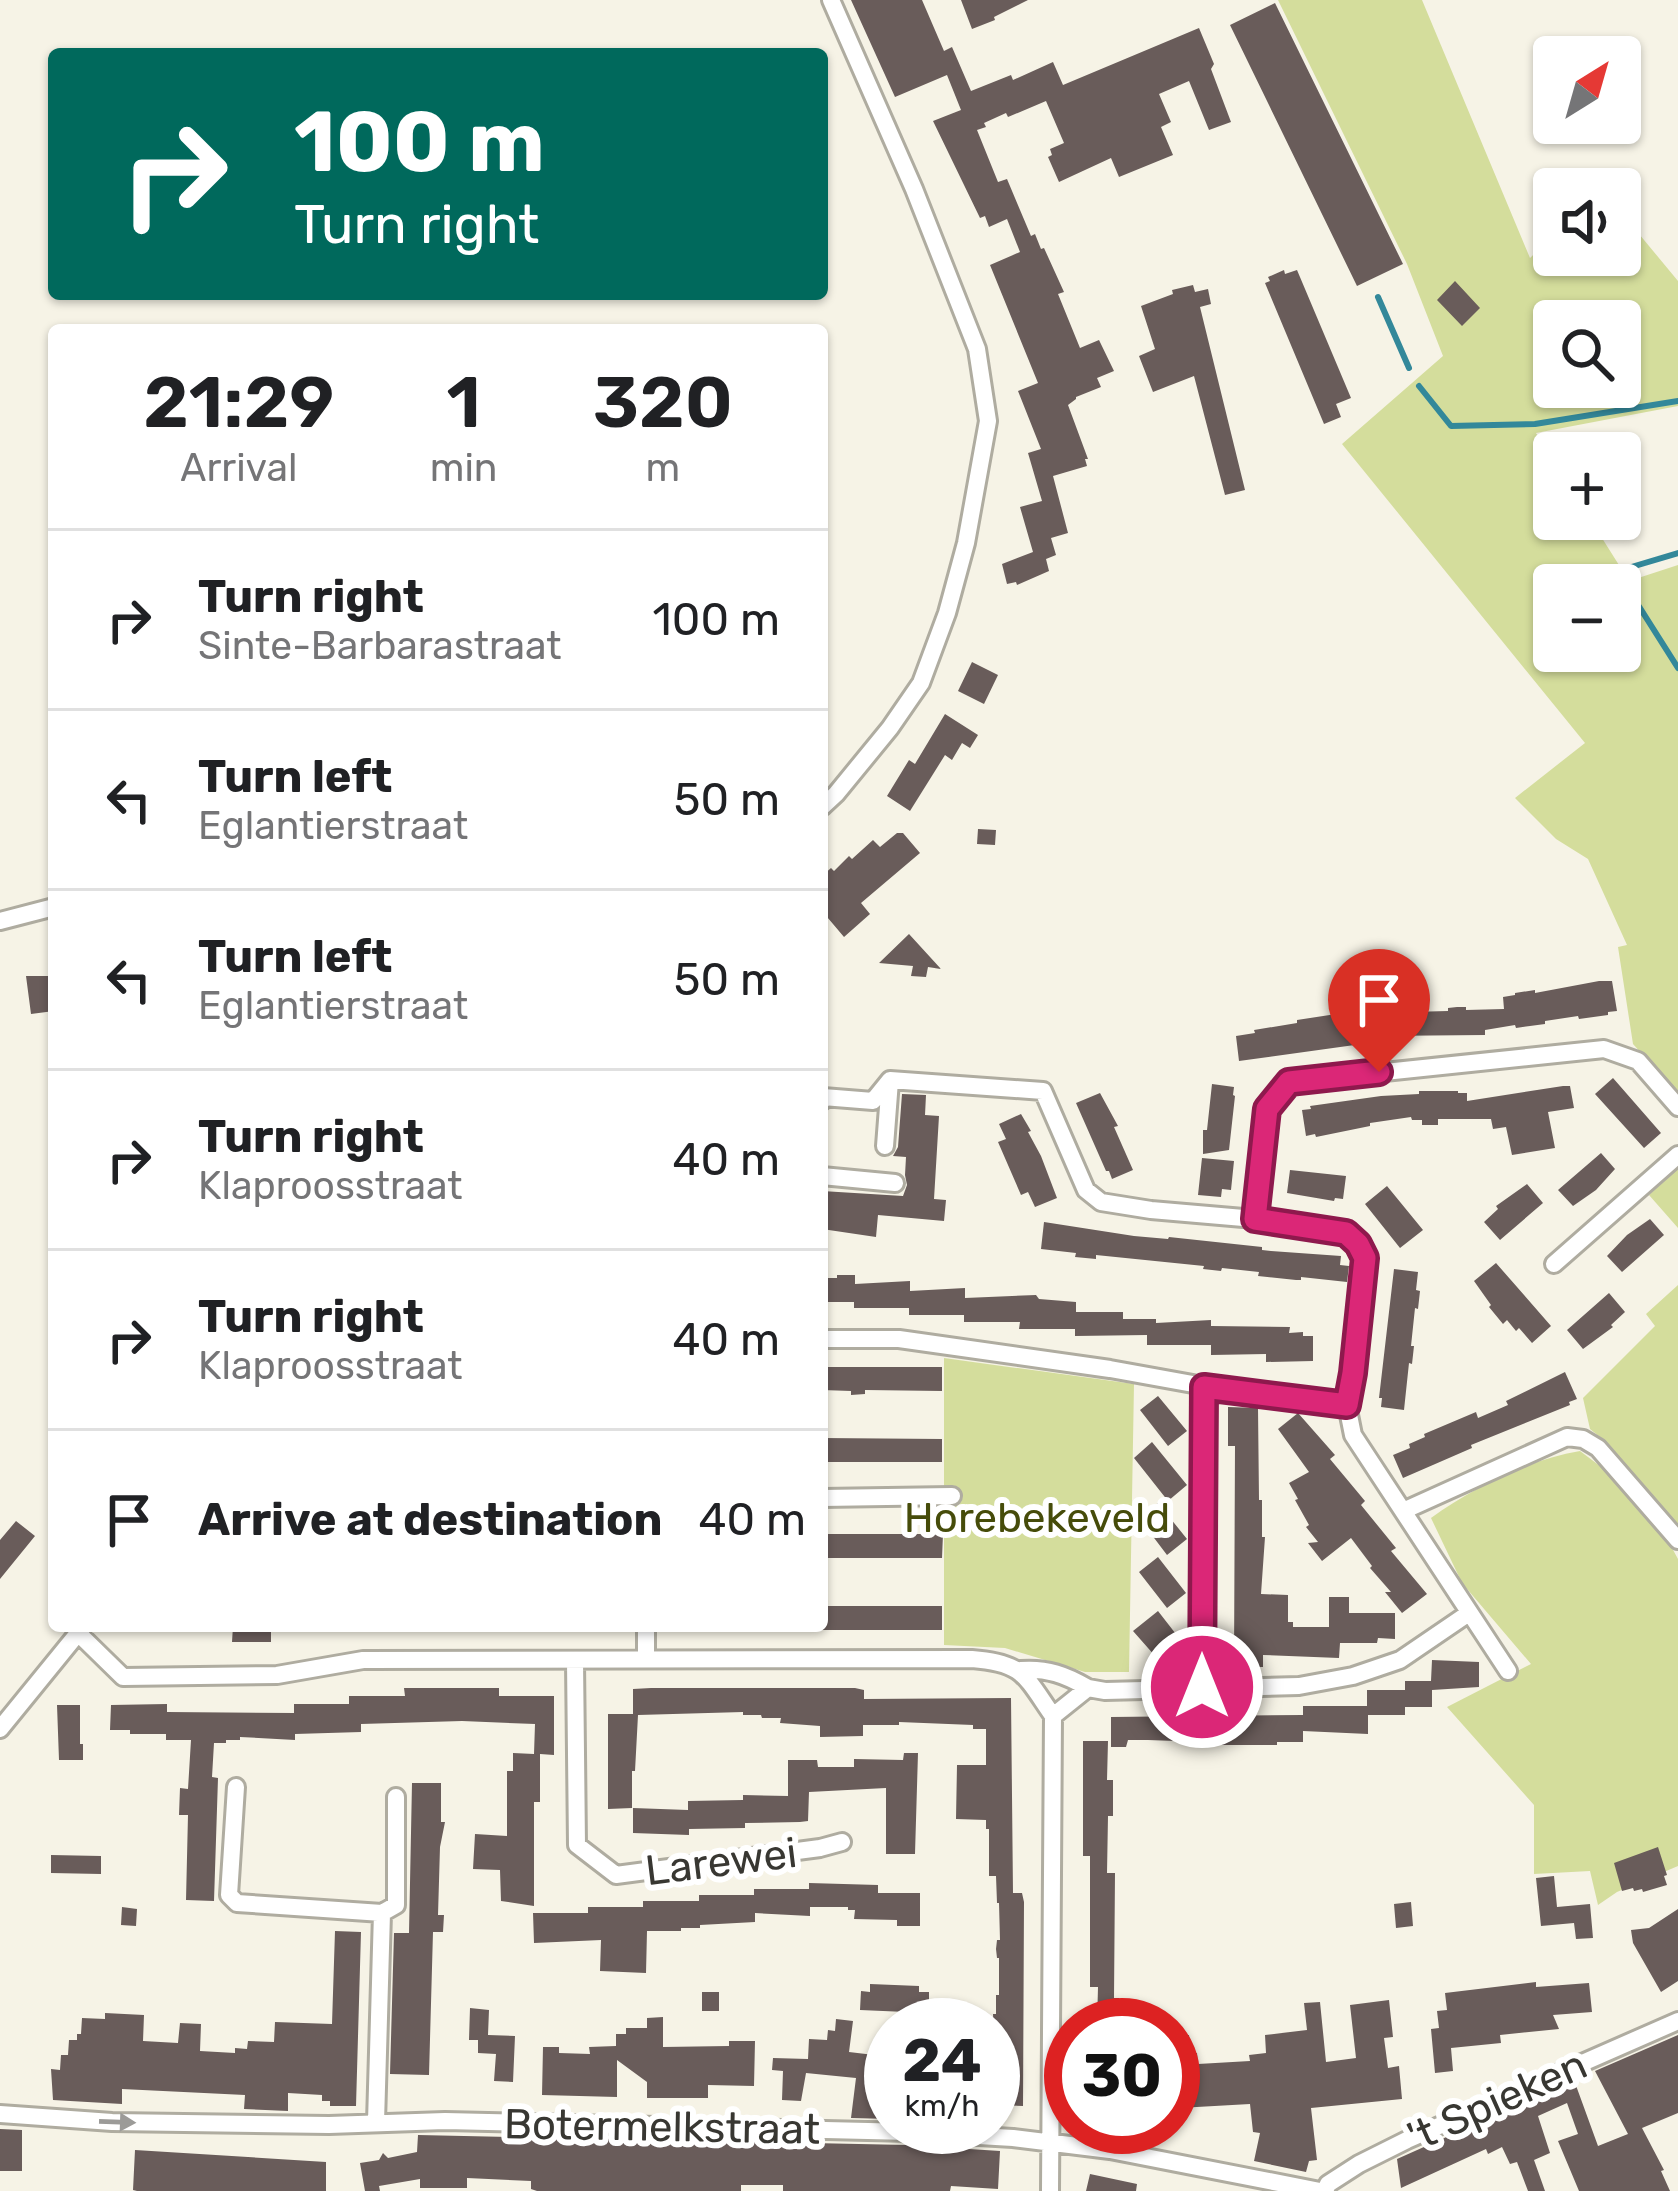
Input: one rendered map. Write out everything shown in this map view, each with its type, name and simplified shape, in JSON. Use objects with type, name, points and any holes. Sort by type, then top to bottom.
[{"type":"street","points":[[828,801],[921,683],[966,543],[988,421],[977,349],[914,189],[831,0]]},
{"type":"street","points":[[0,921],[48,909]]},
{"type":"street","points":[[1255,1219],[1267,1109],[1289,1082],[1604,1048],[1638,1060],[1678,1107]]},
{"type":"street","points":[[828,1097],[873,1101],[890,1080]]},
{"type":"street","points":[[884,1145],[890,1080]]},
{"type":"street","points":[[890,1080],[1042,1090],[1086,1190],[1101,1202],[1346,1233],[1358,1244],[1365,1258],[1347,1405],[1353,1435],[1508,1671]]},
{"type":"street","points":[[1554,1264],[1678,1155]]},
{"type":"street","points":[[828,1177],[895,1183]]},
{"type":"street","points":[[828,1339],[899,1339],[1347,1405]]},
{"type":"street","points":[[1202,1687],[1204,1387]]},
{"type":"street","points":[[1403,1511],[1568,1437],[1598,1448],[1678,1540]]},
{"type":"street","points":[[828,1498],[952,1496]]},
{"type":"street","points":[[84,1632],[123,1676],[278,1675],[363,1660],[972,1659],[1000,1661],[1021,1670],[1040,1668],[1105,1690],[1298,1686],[1354,1676],[1400,1660],[1469,1612]]},
{"type":"street","points":[[0,1729],[79,1632]]},
{"type":"street","points":[[646,1632],[646,1660]]},
{"type":"street","name":"Larewei","points":[[575,1661],[577,1845],[616,1875],[842,1842]]},
{"type":"street","points":[[1021,1670],[1053,1716],[1052,1998]]},
{"type":"street","points":[[1053,1716],[1088,1688]]},
{"type":"street","points":[[236,1787],[230,1894],[237,1903],[382,1913],[396,1905],[396,1797]]},
{"type":"street","points":[[376,2122],[382,1913]]},
{"type":"street","name":"'t Spieken","points":[[1322,2191],[1359,2164],[1408,2140],[1678,2021]]},
{"type":"street","name":"Botermelkstraat","points":[[0,2114],[112,2122],[329,2125],[445,2121],[910,2132],[1044,2142]]},
{"type":"street","points":[[1050,2191],[1051,2154]]},
{"type":"street","name":"Botermelkstraat","points":[[1131,2154],[1322,2191]]},
{"type":"green space","points":[[1278,0],[1422,0],[1530,258],[1533,255],[1533,276],[1641,276],[1641,236],[1678,281],[1678,406],[1533,432],[1533,540],[1603,540],[1618,564],[1533,564],[1533,672],[1641,672],[1641,577],[1678,565],[1678,1094],[1633,1044],[1618,947],[1627,945],[1588,859],[1556,839],[1515,798],[1585,743],[1342,444],[1443,356],[1407,264]]},
{"type":"green space","points":[[1678,1167],[1678,1228],[1649,1195]]},
{"type":"green space","points":[[1678,1285],[1678,1528],[1590,1429],[1583,1398],[1655,1326],[1646,1314]]},
{"type":"green space","name":"Horebekeveld","points":[[944,1358],[1134,1384],[1129,1672],[1085,1672],[1005,1648],[944,1645]]},
{"type":"green space","points":[[1580,1451],[1604,1469],[1678,1559],[1678,1866],[1598,1905],[1590,1871],[1534,1874],[1534,1805],[1447,1707],[1531,1664],[1462,1583],[1431,1518],[1502,1476]]},
{"type":"building","points":[[851,0],[922,0],[944,51],[952,47],[971,91],[1011,75],[1013,80],[1053,62],[1063,85],[1199,28],[1231,122],[1209,130],[1189,81],[1159,94],[1171,122],[1161,127],[1173,155],[1119,177],[1111,158],[1059,182],[1048,157],[1050,149],[1064,143],[1046,101],[1008,117],[1006,113],[977,130],[998,182],[1007,179],[1031,236],[1035,234],[1044,248],[1064,292],[1058,294],[1080,348],[1099,340],[1114,371],[1097,378],[1101,387],[1068,405],[1087,466],[1053,476],[1068,533],[1051,538],[1056,555],[1046,559],[1049,571],[1017,585],[1007,584],[1002,564],[1033,552],[1020,507],[1042,501],[1028,453],[1041,449],[1018,391],[1038,383],[990,265],[1020,252],[1007,219],[989,227],[985,216],[980,218],[933,121],[961,110],[947,75],[895,97]]},
{"type":"building","points":[[961,0],[1028,0],[972,29]]},
{"type":"building","points":[[1275,3],[1403,264],[1357,286],[1230,25]]},
{"type":"building","points":[[1284,270],[1285,274],[1297,270],[1351,398],[1336,404],[1341,417],[1324,424],[1265,283]]},
{"type":"building","points":[[1455,281],[1480,308],[1462,326],[1437,300]]},
{"type":"building","points":[[1193,285],[1195,292],[1208,289],[1211,304],[1200,307],[1245,490],[1225,495],[1194,376],[1153,392],[1139,356],[1155,349],[1141,306]]},
{"type":"building","points":[[972,662],[998,675],[984,704],[958,691]]},
{"type":"building","points":[[945,714],[978,735],[970,748],[962,743],[952,760],[945,755],[910,811],[887,796],[909,760],[915,764]]},
{"type":"building","points":[[978,829],[996,830],[995,845],[977,844]]},
{"type":"building","points":[[903,833],[920,853],[861,903],[870,914],[844,937],[828,918],[828,871],[834,871],[849,856],[852,859],[873,840],[880,847]]},
{"type":"building","points":[[909,934],[941,969],[928,967],[926,977],[911,976],[913,966],[879,963]]},
{"type":"building","points":[[26,976],[48,976],[48,1012],[31,1014]]},
{"type":"building","points":[[1612,981],[1617,1011],[1608,1015],[1515,1025],[1485,1030],[1485,1035],[1376,1036],[1369,1043],[1239,1061],[1236,1036],[1297,1020],[1382,1007],[1410,1012],[1504,1009],[1503,997],[1515,993]]},
{"type":"building","points":[[1613,1078],[1661,1133],[1644,1148],[1595,1094]]},
{"type":"building","points":[[1212,1084],[1234,1087],[1229,1150],[1203,1154],[1203,1130],[1207,1130]]},
{"type":"building","points":[[1570,1086],[1574,1108],[1548,1112],[1555,1148],[1512,1155],[1506,1127],[1493,1129],[1491,1119],[1438,1119],[1438,1125],[1422,1125],[1422,1120],[1411,1117],[1316,1137],[1306,1136],[1302,1110],[1419,1091],[1458,1091],[1467,1093],[1467,1101]]},
{"type":"building","points":[[1100,1093],[1133,1170],[1112,1179],[1076,1103]]},
{"type":"building","points":[[902,1094],[926,1095],[925,1115],[939,1116],[934,1199],[946,1200],[944,1221],[878,1215],[876,1237],[828,1230],[828,1191],[903,1196],[906,1157],[893,1156],[898,1147]]},
{"type":"building","points":[[1021,1114],[1057,1198],[1035,1207],[1028,1192],[1021,1195],[998,1142],[1006,1139],[999,1124]]},
{"type":"building","points":[[1601,1153],[1615,1169],[1573,1206],[1558,1190]]},
{"type":"building","points":[[1202,1158],[1234,1161],[1231,1190],[1222,1189],[1221,1197],[1198,1195]]},
{"type":"building","points":[[1290,1170],[1346,1176],[1343,1199],[1287,1193]]},
{"type":"building","points":[[1527,1184],[1543,1203],[1500,1240],[1484,1222],[1496,1206]]},
{"type":"building","points":[[1387,1186],[1423,1230],[1400,1248],[1365,1204]]},
{"type":"building","points":[[1650,1219],[1664,1235],[1622,1272],[1607,1256]]},
{"type":"building","points":[[1044,1222],[1134,1236],[1341,1256],[1340,1265],[1349,1266],[1347,1282],[1096,1255],[1096,1259],[1075,1257],[1076,1253],[1041,1249]]},
{"type":"building","points":[[1496,1263],[1551,1326],[1532,1343],[1507,1320],[1503,1324],[1474,1281]]},
{"type":"building","points":[[1394,1269],[1418,1272],[1416,1290],[1420,1291],[1404,1410],[1381,1407],[1379,1398]]},
{"type":"building","points":[[855,1275],[855,1284],[910,1281],[910,1291],[965,1288],[965,1298],[1036,1295],[1076,1302],[1076,1312],[1123,1312],[1123,1319],[1156,1319],[1156,1323],[1211,1320],[1211,1326],[1290,1327],[1289,1333],[1313,1336],[1313,1361],[1266,1362],[1266,1354],[1211,1355],[1211,1345],[1147,1345],[1147,1335],[1075,1336],[1075,1329],[1019,1329],[1020,1322],[964,1322],[964,1315],[909,1315],[909,1308],[854,1308],[854,1302],[828,1302],[828,1278]]},
{"type":"building","points":[[1609,1293],[1625,1312],[1583,1349],[1567,1330]]},
{"type":"building","points":[[828,1367],[942,1367],[942,1391],[865,1390],[865,1394],[851,1395],[851,1391],[828,1390]]},
{"type":"building","points":[[1565,1372],[1577,1399],[1570,1405],[1403,1478],[1393,1455],[1410,1448],[1424,1434],[1476,1412],[1478,1418],[1508,1405],[1506,1401]]},
{"type":"building","points":[[1158,1396],[1187,1431],[1168,1446],[1140,1410]]},
{"type":"building","points":[[1228,1407],[1258,1408],[1259,1500],[1265,1537],[1261,1594],[1288,1595],[1288,1622],[1293,1627],[1329,1627],[1329,1597],[1349,1597],[1349,1613],[1395,1613],[1395,1639],[1340,1643],[1339,1658],[1263,1655],[1263,1667],[1234,1667],[1235,1446],[1228,1446]]},
{"type":"building","points":[[1298,1413],[1335,1455],[1330,1459],[1365,1501],[1361,1505],[1396,1548],[1391,1551],[1427,1594],[1402,1613],[1351,1538],[1322,1561],[1308,1543],[1318,1542],[1306,1527],[1289,1483],[1309,1472],[1278,1429]]},
{"type":"building","points":[[828,1438],[942,1439],[942,1462],[828,1462]]},
{"type":"building","points":[[1152,1442],[1187,1485],[1168,1501],[1134,1458]]},
{"type":"building","points":[[1158,1503],[1187,1539],[1167,1555],[1139,1518]]},
{"type":"building","points":[[16,1521],[35,1536],[0,1579],[0,1540]]},
{"type":"building","points":[[828,1534],[943,1534],[942,1558],[828,1558]]},
{"type":"building","points":[[1158,1557],[1186,1593],[1167,1608],[1139,1572]]},
{"type":"building","points":[[828,1606],[942,1606],[942,1630],[828,1630]]},
{"type":"building","points":[[1158,1611],[1186,1647],[1163,1665],[1133,1631]]},
{"type":"building","points":[[233,1632],[271,1632],[271,1642],[232,1642]]},
{"type":"building","points":[[1432,1660],[1479,1662],[1479,1687],[1432,1690],[1432,1707],[1405,1707],[1405,1715],[1368,1715],[1368,1734],[1303,1731],[1303,1742],[1277,1745],[1128,1740],[1126,1747],[1111,1747],[1111,1717],[1303,1715],[1303,1706],[1367,1706],[1367,1690],[1405,1690],[1405,1681],[1431,1681]]},
{"type":"building","points":[[404,1688],[499,1688],[499,1696],[554,1696],[554,1755],[540,1754],[540,1802],[534,1802],[534,1906],[501,1901],[500,1870],[473,1869],[475,1834],[507,1836],[507,1771],[513,1771],[513,1753],[534,1754],[535,1724],[462,1721],[361,1724],[361,1732],[295,1734],[295,1740],[240,1737],[214,1743],[212,1777],[218,1778],[214,1901],[186,1900],[188,1815],[179,1815],[180,1788],[188,1789],[191,1740],[110,1730],[111,1705],[167,1704],[167,1712],[294,1713],[294,1704],[349,1704],[349,1696],[405,1696]]},
{"type":"building","points":[[855,1688],[864,1690],[864,1699],[1011,1698],[1013,1893],[1022,1893],[1024,1902],[1023,2106],[1020,1998],[996,1998],[999,1903],[996,1876],[989,1876],[989,1829],[986,1820],[956,1819],[957,1765],[986,1765],[986,1729],[899,1722],[863,1725],[863,1736],[820,1737],[820,1726],[780,1723],[781,1718],[743,1712],[638,1715],[632,1808],[608,1809],[608,1714],[633,1714],[633,1689]]},
{"type":"building","points":[[57,1705],[80,1705],[83,1760],[59,1760]]},
{"type":"building","points":[[1083,1741],[1108,1741],[1107,1780],[1113,1780],[1107,1873],[1115,1873],[1114,1998],[1098,1998],[1098,1987],[1090,1987],[1090,1856],[1083,1856]]},
{"type":"building","points":[[904,1753],[918,1753],[915,1854],[886,1854],[886,1788],[809,1792],[808,1821],[689,1829],[689,1835],[633,1833],[633,1808],[688,1810],[688,1801],[788,1796],[788,1760],[817,1760],[818,1767],[854,1767],[854,1759],[903,1760]]},
{"type":"building","points":[[412,1783],[441,1783],[441,1822],[445,1822],[438,1915],[444,1915],[443,1932],[433,1932],[429,2075],[390,2074],[394,1933],[409,1933]]},
{"type":"building","points":[[1658,1847],[1667,1885],[1643,1892],[1622,1891],[1614,1863]]},
{"type":"building","points":[[51,1855],[101,1856],[101,1874],[51,1873]]},
{"type":"building","points":[[1554,1876],[1557,1907],[1590,1904],[1593,1938],[1576,1939],[1574,1923],[1541,1926],[1536,1878]]},
{"type":"building","points":[[809,1883],[878,1885],[878,1893],[920,1893],[920,1926],[854,1919],[855,1910],[848,1907],[810,1907],[810,1916],[755,1913],[755,1922],[647,1931],[646,1973],[600,1971],[601,1940],[534,1943],[533,1913],[643,1907],[643,1901],[699,1901],[699,1895],[754,1895],[754,1889],[809,1889]]},
{"type":"building","points":[[1411,1902],[1413,1926],[1396,1928],[1394,1904]]},
{"type":"building","points":[[122,1907],[137,1909],[136,1926],[121,1925]]},
{"type":"building","points":[[1678,1909],[1678,1981],[1661,1992],[1633,1943],[1631,1930],[1649,1928]]},
{"type":"building","points":[[335,1931],[361,1932],[356,2106],[330,2106],[322,2095],[288,2093],[288,2111],[244,2109],[245,2095],[122,2089],[122,2104],[53,2100],[51,2069],[60,2070],[69,2040],[81,2034],[82,2018],[105,2019],[105,2013],[144,2015],[143,2041],[178,2043],[180,2023],[201,2024],[200,2051],[235,2053],[235,2048],[247,2049],[248,2041],[274,2042],[275,2022],[332,2024]]},
{"type":"building","points":[[1536,1982],[1536,1987],[1589,1983],[1592,2012],[1553,2015],[1559,2029],[1500,2035],[1501,2043],[1451,2048],[1453,2071],[1435,2073],[1431,2029],[1439,2028],[1437,2011],[1447,2010],[1445,1993]]},
{"type":"building","points":[[870,1984],[919,1986],[919,1992],[929,1992],[929,1998],[864,1998],[864,2010],[860,2010],[861,1991],[870,1992]]},
{"type":"building","points":[[702,1992],[719,1992],[719,2011],[702,2011]]},
{"type":"building","points":[[1389,2000],[1393,2037],[1384,2038],[1388,2068],[1399,2066],[1402,2099],[1311,2108],[1317,2160],[1309,2161],[1306,2172],[1254,2161],[1260,2133],[1253,2132],[1250,2104],[1200,2107],[1200,2064],[1250,2061],[1249,2055],[1266,2053],[1265,2035],[1307,2030],[1304,2003],[1320,2002],[1326,2062],[1356,2058],[1350,2005]]},
{"type":"building","points":[[470,2008],[489,2010],[488,2035],[515,2036],[513,2082],[494,2081],[496,2054],[478,2053],[478,2040],[469,2040]]},
{"type":"building","points":[[663,2017],[663,2047],[755,2041],[754,2086],[708,2085],[708,2098],[647,2098],[647,2082],[617,2060],[617,2097],[542,2095],[543,2047],[590,2054],[589,2047],[616,2046],[616,2034],[626,2034],[626,2028],[647,2028],[647,2018]]},
{"type":"building","points":[[836,2019],[853,2021],[849,2052],[864,2054],[864,2118],[851,2118],[856,2078],[806,2073],[801,2101],[782,2100],[783,2071],[772,2070],[773,2058],[808,2059],[809,2039],[827,2040],[828,2030],[835,2031]]},
{"type":"building","points":[[1678,2035],[1678,2113],[1642,2128],[1670,2191],[1579,2191],[1558,2141],[1578,2134],[1567,2103],[1538,2116],[1550,2153],[1534,2160],[1545,2191],[1528,2191],[1517,2162],[1510,2164],[1502,2147],[1488,2154],[1486,2149],[1401,2188],[1397,2159],[1574,2080],[1598,2146],[1628,2134],[1595,2071]]},
{"type":"building","points":[[0,2129],[22,2130],[22,2171],[0,2171]]},
{"type":"building","points":[[418,2135],[864,2144],[864,2154],[1000,2154],[998,2189],[783,2191],[783,2185],[741,2185],[741,2191],[537,2191],[531,2189],[531,2181],[467,2178],[467,2188],[420,2188],[420,2179],[365,2191],[360,2163],[379,2160],[383,2153],[388,2158],[417,2152]]},
{"type":"building","points":[[135,2150],[326,2162],[326,2191],[137,2191],[133,2190]]},
{"type":"building","points":[[1090,2174],[1137,2184],[1136,2191],[1086,2191]]},
{"type":"waterway","points":[[1378,297],[1409,368]]},
{"type":"waterway","points":[[1419,386],[1451,426],[1535,424],[1678,401]]},
{"type":"waterway","points":[[1678,553],[1628,568],[1621,578],[1678,668]]},
{"type":"route","points":[[1202,1687],[1204,1387],[1347,1405],[1353,1373],[1365,1258],[1346,1233],[1255,1219],[1267,1109],[1289,1082],[1379,1072]]}]
